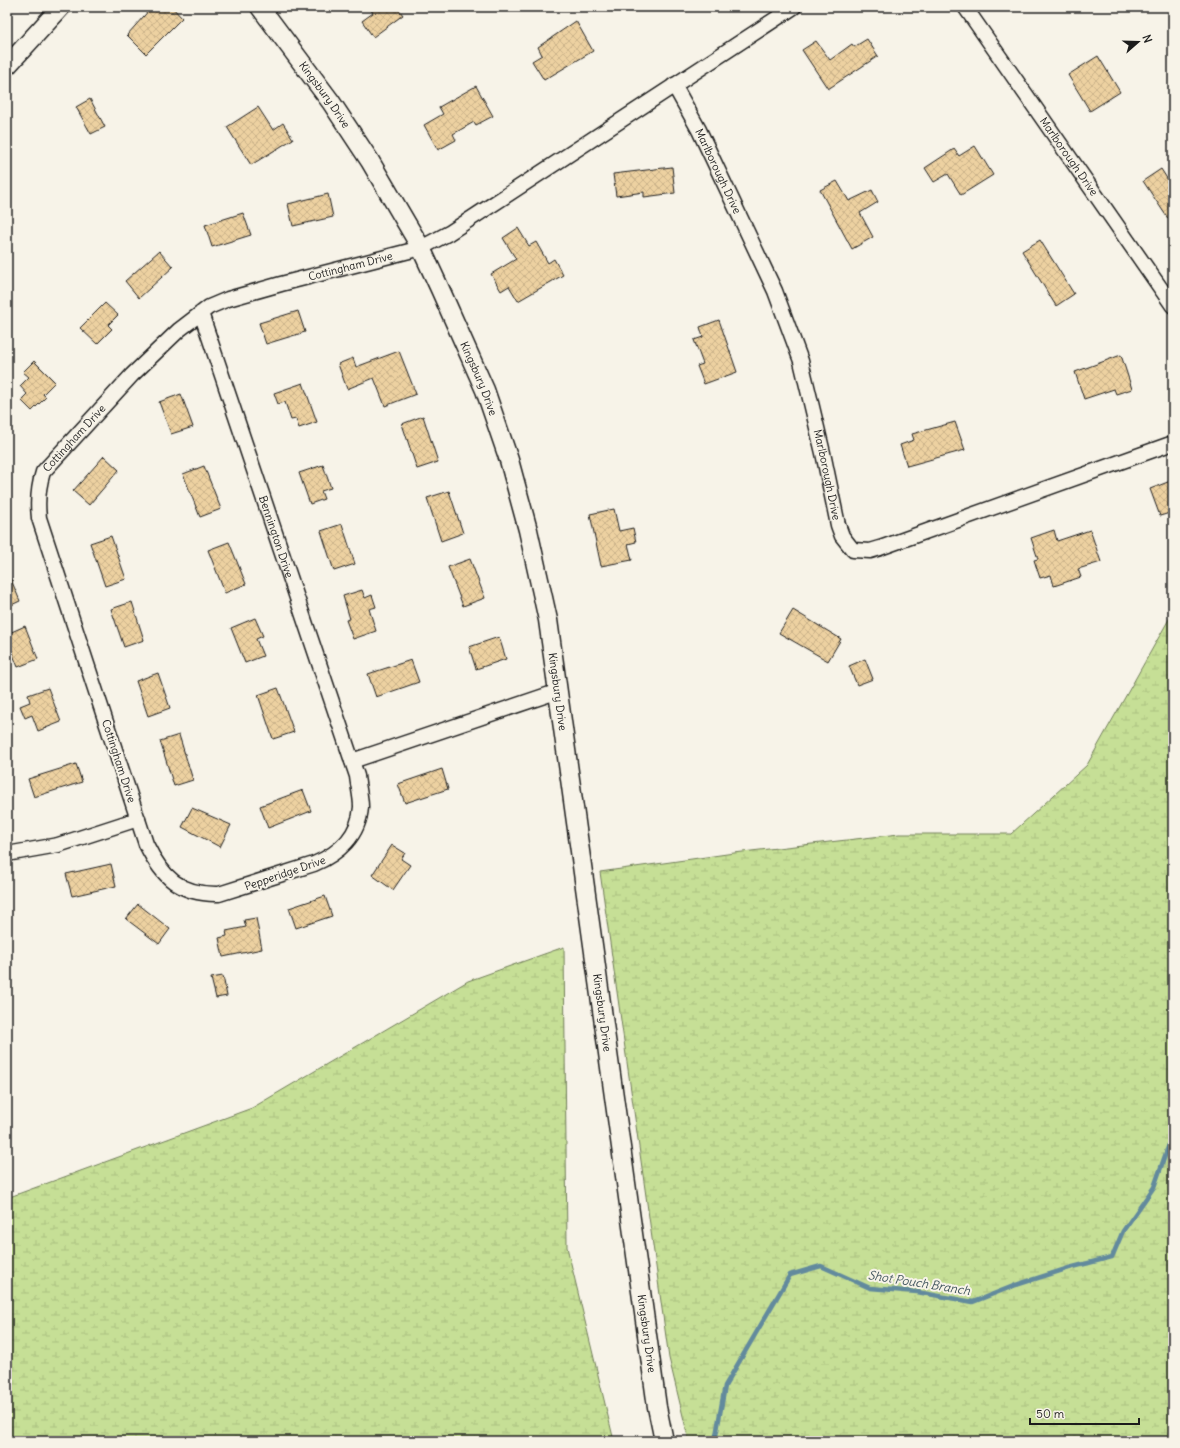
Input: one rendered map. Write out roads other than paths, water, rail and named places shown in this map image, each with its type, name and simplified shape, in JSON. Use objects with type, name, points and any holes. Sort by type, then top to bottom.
[{"type":"street","points":[[7,66],[61,7]]},
{"type":"street","name":"Kingsbury Drive","points":[[260,7],[298,57],[357,141],[421,248],[485,390],[509,460],[528,530],[548,620],[651,1363],[664,1441]]},
{"type":"street","points":[[421,248],[449,232],[794,7]]},
{"type":"street","name":"Marlborough Drive","points":[[965,7],[1173,306]]},
{"type":"street","name":"Marlborough Drive","points":[[674,85],[706,144],[775,291],[801,361],[838,524],[842,536],[853,550],[870,551],[880,548],[1173,443]]},
{"type":"street","name":"Cottingham Drive","points":[[138,819],[39,518],[37,502],[43,472],[137,370],[179,330],[209,307],[228,299],[421,248]]},
{"type":"street","name":"Bennington Drive","points":[[201,313],[352,761]]},
{"type":"street","points":[[352,761],[559,692]]},
{"type":"street","name":"Pepperidge Drive","points":[[138,819],[146,844],[155,863],[166,876],[191,892],[203,894],[230,892],[314,864],[339,851],[354,830],[359,818],[361,806],[357,776],[352,761]]},
{"type":"street","points":[[7,854],[58,845],[138,819]]},
{"type":"waterway","name":"Shot Pouch Branch","points":[[715,1441],[725,1386],[790,1275],[821,1266],[870,1288],[917,1292],[973,1302],[1016,1285],[1069,1268],[1112,1257],[1123,1231],[1154,1187],[1173,1133]]}]
